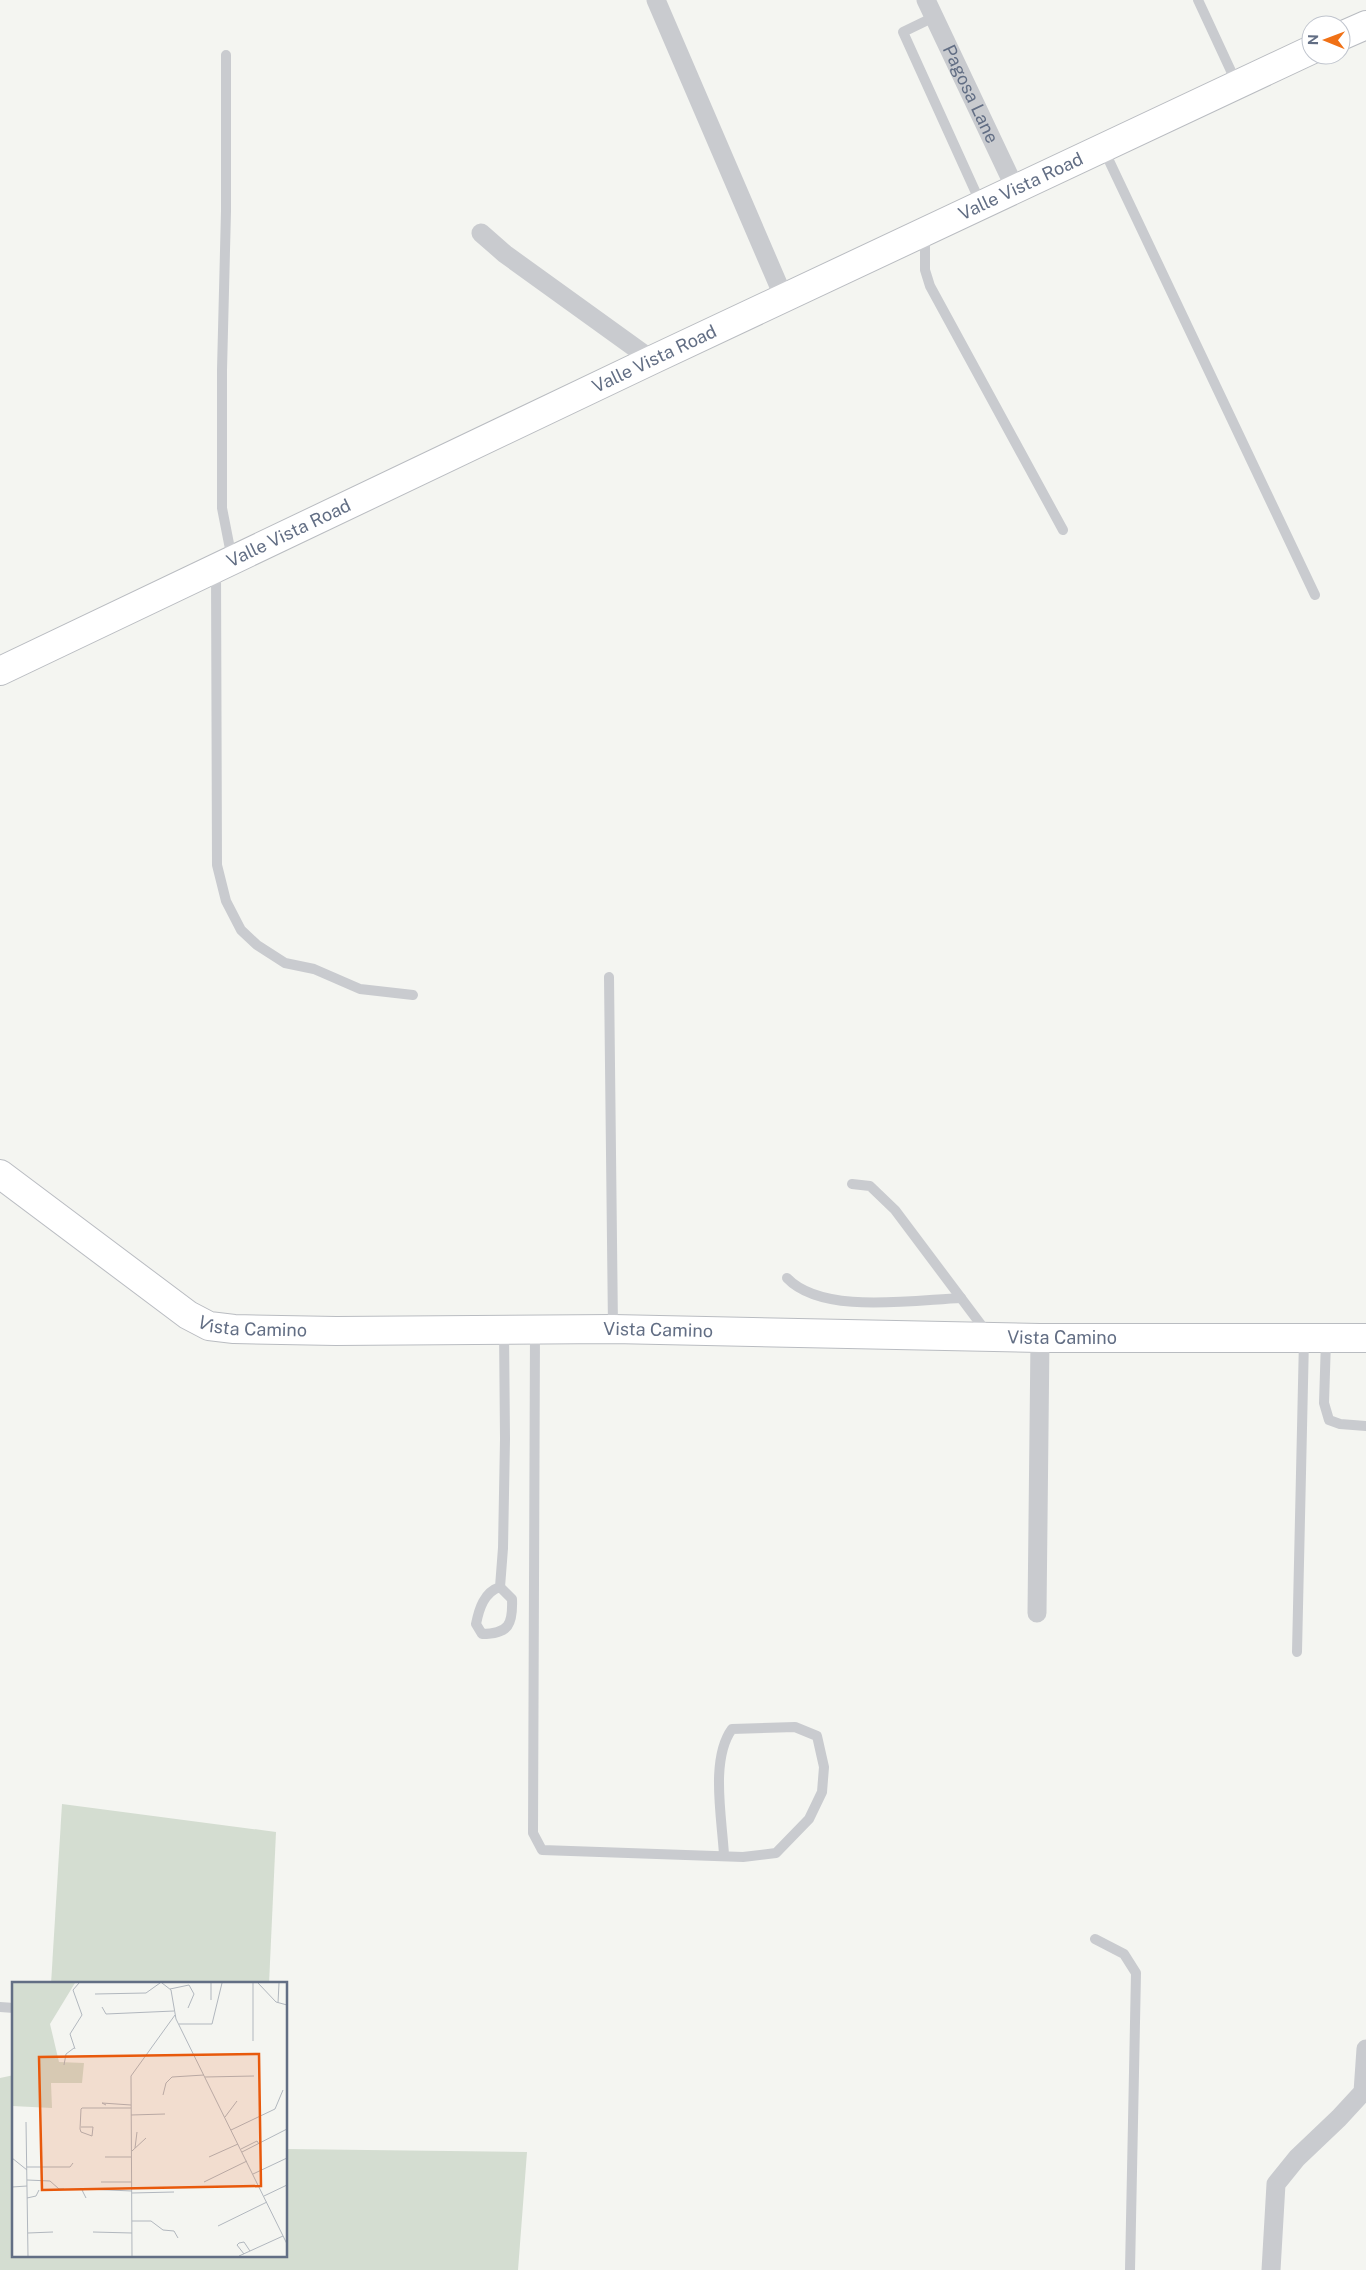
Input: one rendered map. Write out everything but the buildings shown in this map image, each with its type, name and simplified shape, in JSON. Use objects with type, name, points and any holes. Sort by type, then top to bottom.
[{"type":"street","points":[[656,0],[784,298]]},
{"type":"street","name":"Pagosa Lane","points":[[926,0],[1015,188]]},
{"type":"street","points":[[1351,32],[1366,25]]},
{"type":"street","name":"Valle Vista Road","points":[[0,670],[926,232],[1015,188],[1301,55]]},
{"type":"street","points":[[481,233],[505,254],[652,360]]},
{"type":"street","name":"Vista Camino","points":[[0,1174],[188,1315],[209,1326],[234,1329],[336,1331],[613,1329],[1040,1338],[1366,1338]]},
{"type":"street","points":[[1037,1613],[1040,1338]]},
{"type":"street","points":[[1272,2270],[1276,2184],[1297,2158],[1363,2092],[1366,2049]]},
{"type":"lane","points":[[1198,0],[1237,85]]},
{"type":"lane","points":[[934,17],[904,32],[981,205]]},
{"type":"lane","points":[[226,56],[226,211],[222,370],[224,564],[217,865],[226,901],[241,930],[257,944],[284,962],[314,969],[360,989],[412,994]]},
{"type":"lane","points":[[1102,147],[1314,595]]},
{"type":"lane","points":[[926,232],[925,270],[930,286],[1063,530]]},
{"type":"lane","points":[[609,977],[613,1329]]},
{"type":"lane","points":[[852,1184],[870,1186],[895,1210],[990,1337]]},
{"type":"lane","points":[[787,1278],[794,1285],[816,1296],[850,1302],[961,1298]]},
{"type":"lane","points":[[500,1587],[494,1589],[486,1598],[479,1612],[476,1624],[482,1634],[498,1634],[508,1626],[512,1616],[512,1599],[500,1587],[505,1448],[504,1329]]},
{"type":"lane","points":[[535,1330],[533,1833],[542,1850],[743,1857],[776,1853],[809,1820],[822,1792],[824,1767],[817,1736],[795,1727],[732,1728],[724,1740],[719,1769],[724,1855]]},
{"type":"lane","points":[[1315,1338],[1324,1403],[1329,1420],[1340,1424],[1366,1426]]},
{"type":"lane","points":[[1297,1652],[1315,1338]]},
{"type":"lane","points":[[1095,1939],[1124,1954],[1136,1973],[1130,2270]]},
{"type":"shaded area","points":[[62,1804],[276,1832],[269,1982],[51,1982]]},
{"type":"shaded area","points":[[12,2075],[12,2258],[288,2258],[288,2149],[527,2152],[518,2270],[0,2270],[0,2078]]}]
